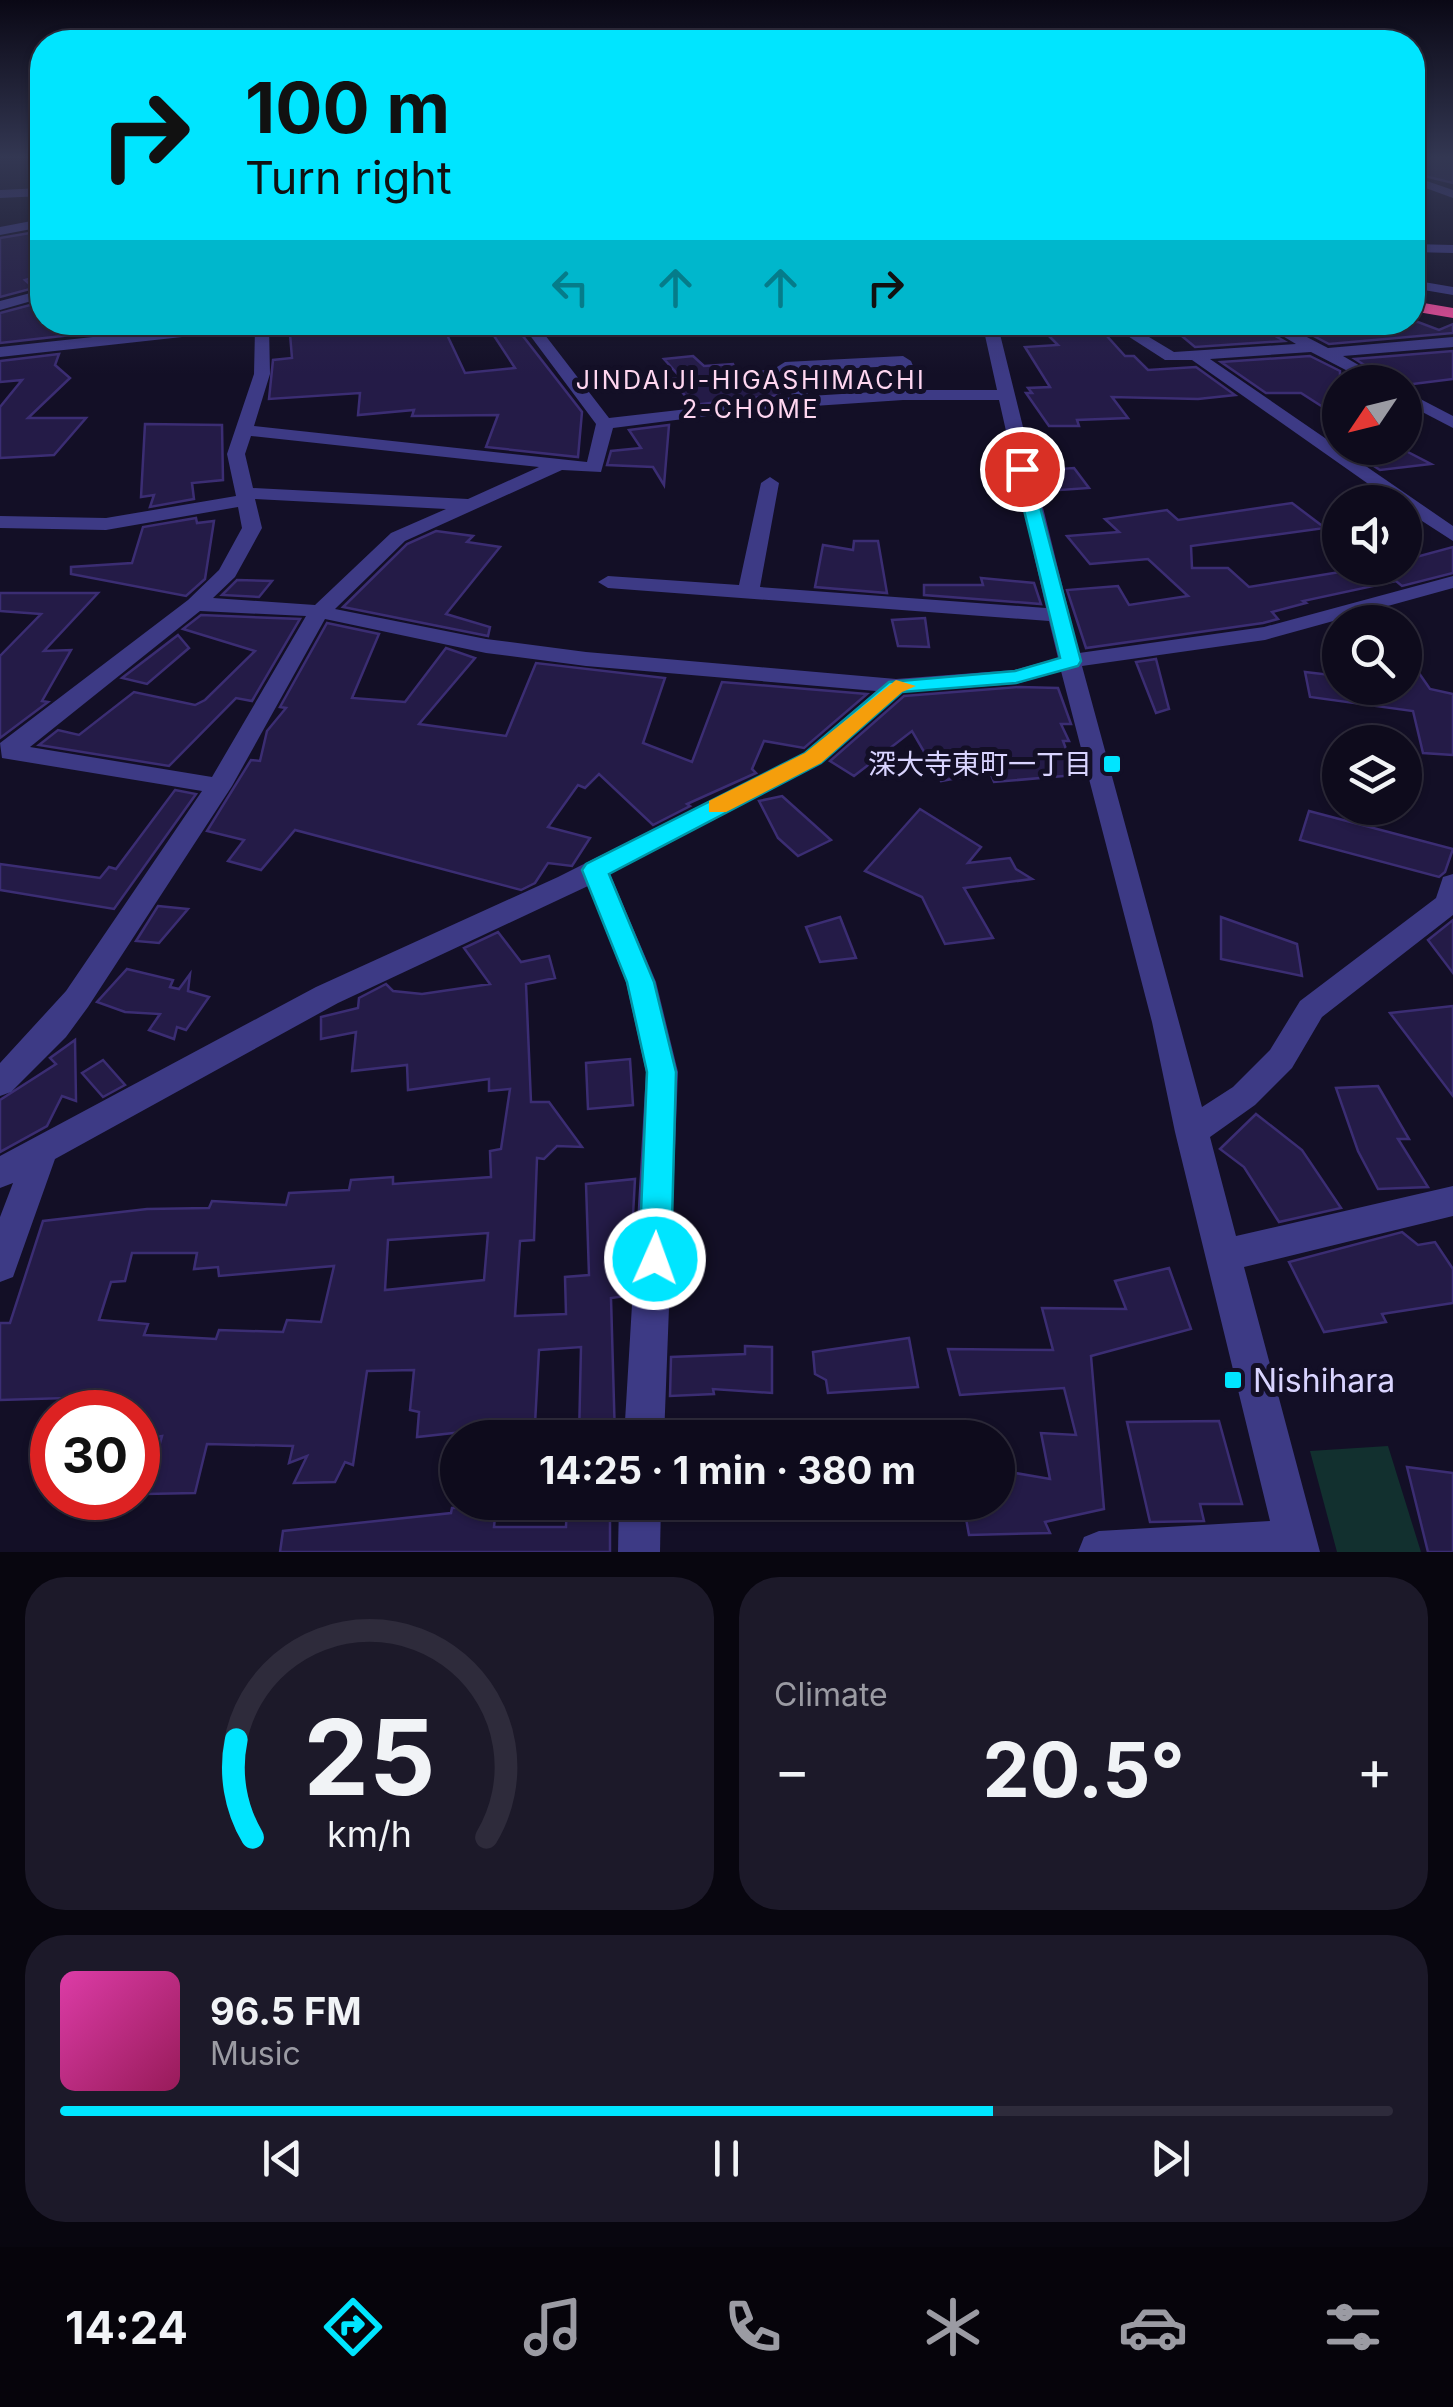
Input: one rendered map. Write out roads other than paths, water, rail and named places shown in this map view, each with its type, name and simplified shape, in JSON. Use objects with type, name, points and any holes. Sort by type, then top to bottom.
[{"type":"highway","points":[[1425,299],[1453,304]]},
{"type":"highway","points":[[1425,308],[1453,313]]},
{"type":"street","points":[[1425,248],[1453,249]]},
{"type":"street","points":[[1425,286],[1453,291]]},
{"type":"street","points":[[0,306],[30,297]]},
{"type":"street","points":[[0,352],[164,335]]},
{"type":"street","points":[[5,750],[195,604],[228,573],[252,528],[236,454],[262,374],[268,335]]},
{"type":"street","points":[[537,335],[605,424]]},
{"type":"street","points":[[992,335],[1059,615],[1168,1022],[1297,1546],[1099,1552]]},
{"type":"street","points":[[1134,335],[1170,357],[1198,358],[1453,342]]},
{"type":"street","points":[[1292,335],[1349,365]]},
{"type":"street","points":[[1198,358],[1453,535]]},
{"type":"street","points":[[804,400],[784,367],[903,361],[916,393]]},
{"type":"street","points":[[605,424],[804,400],[916,393],[1004,394]]},
{"type":"street","points":[[1422,406],[1453,423]]},
{"type":"street","points":[[245,430],[554,467],[595,468],[605,424]]},
{"type":"street","points":[[0,1083],[55,1028],[76,999],[219,786],[318,613],[398,537],[554,467]]},
{"type":"street","points":[[748,593],[770,484]]},
{"type":"street","points":[[0,522],[106,524],[245,497],[472,504]]},
{"type":"street","points":[[608,582],[1059,615]]},
{"type":"street","points":[[195,604],[318,613],[536,653],[896,686],[1016,677],[1071,661],[1265,633],[1453,582]]},
{"type":"street","points":[[0,1173],[327,995],[595,870],[813,758],[896,686]]},
{"type":"street","points":[[5,750],[219,786]]},
{"type":"street","points":[[595,870],[641,982],[662,1072],[645,1420]]},
{"type":"street","points":[[1192,1132],[1244,1096],[1281,1059],[1312,1010],[1449,902],[1453,884]]},
{"type":"street","points":[[0,1266],[42,1150]]},
{"type":"street","points":[[1224,1255],[1453,1201]]},
{"type":"street","points":[[638,1552],[639,1520]]},
{"type":"place","name":"深大寺東町一丁目","points":[[1112,764]]},
{"type":"place","name":"Nishihara","points":[[1233,1380]]},
{"type":"district","name":"JINDAIJI-HIGASHIMACHI 2-CHOME","points":[[751,394]]}]
